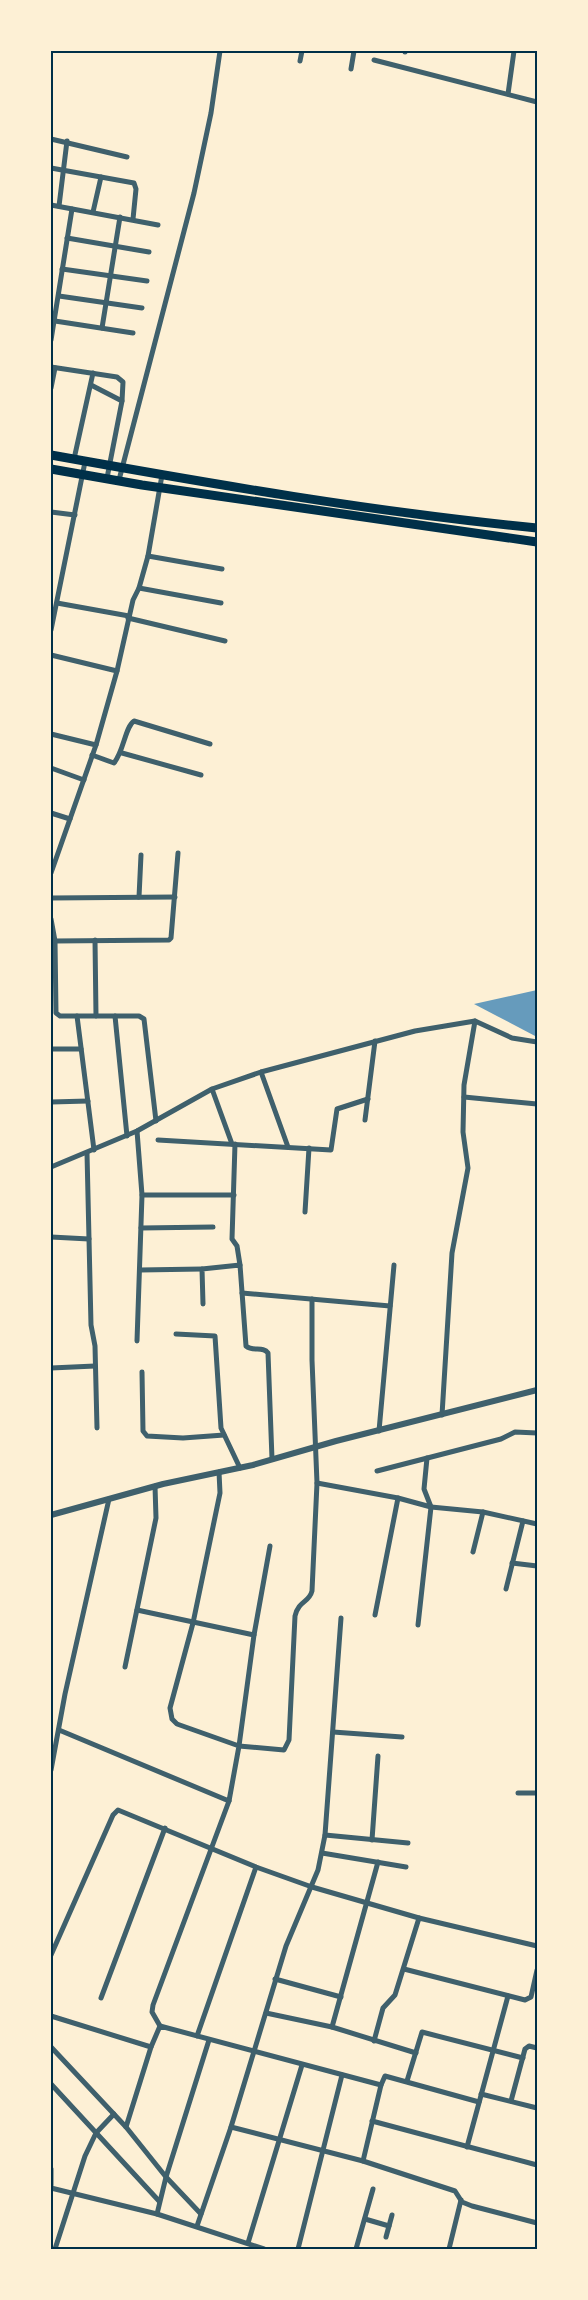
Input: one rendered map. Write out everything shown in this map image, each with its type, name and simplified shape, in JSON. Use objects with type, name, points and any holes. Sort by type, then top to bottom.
[{"type":"highway","points":[[51,455],[122,469],[378,508],[537,528]]},
{"type":"highway","points":[[51,469],[537,542]]},
{"type":"street","points":[[119,480],[194,194],[211,113],[220,51]]},
{"type":"street","points":[[300,61],[302,51]]},
{"type":"street","points":[[351,69],[354,51]]},
{"type":"street","points":[[508,94],[514,51]]},
{"type":"street","points":[[374,60],[537,102]]},
{"type":"street","points":[[51,139],[68,141],[127,157]]},
{"type":"street","points":[[59,206],[68,141]]},
{"type":"street","points":[[51,168],[135,185],[133,219]]},
{"type":"street","points":[[93,212],[101,177]]},
{"type":"street","points":[[51,205],[158,224]]},
{"type":"street","points":[[51,340],[72,209]]},
{"type":"street","points":[[102,328],[120,217]]},
{"type":"street","points":[[67,238],[150,252]]},
{"type":"street","points":[[62,269],[147,280]]},
{"type":"street","points":[[59,296],[142,308]]},
{"type":"street","points":[[55,321],[133,333]]},
{"type":"street","points":[[51,388],[53,368],[117,377],[123,382],[122,401],[108,478]]},
{"type":"street","points":[[74,459],[93,373]]},
{"type":"street","points":[[91,385],[122,401]]},
{"type":"street","points":[[51,630],[85,462]]},
{"type":"street","points":[[52,870],[96,745],[117,671],[133,600],[139,588],[148,556],[162,475]]},
{"type":"street","points":[[51,512],[75,516]]},
{"type":"street","points":[[148,556],[222,569]]},
{"type":"street","points":[[139,588],[221,603]]},
{"type":"street","points":[[57,602],[129,617],[226,641]]},
{"type":"street","points":[[51,655],[117,671]]},
{"type":"street","points":[[92,755],[112,763],[122,753],[129,725],[134,721],[210,744]]},
{"type":"street","points":[[51,734],[96,745]]},
{"type":"street","points":[[122,753],[201,775]]},
{"type":"street","points":[[51,768],[84,780]]},
{"type":"street","points":[[51,813],[70,818]]},
{"type":"street","points":[[55,941],[166,941],[171,938],[178,853]]},
{"type":"street","points":[[139,898],[141,855]]},
{"type":"street","points":[[51,898],[175,897]]},
{"type":"street","points":[[51,919],[55,941],[56,1013],[60,1016],[139,1016],[146,1022],[156,1121]]},
{"type":"street","points":[[95,940],[96,1016]]},
{"type":"street","points":[[77,1016],[94,1150]]},
{"type":"street","points":[[115,1016],[127,1136]]},
{"type":"street","points":[[442,1415],[452,1253],[468,1168],[463,1132],[464,1084],[475,1021]]},
{"type":"street","points":[[51,1167],[127,1136],[212,1090],[261,1072],[375,1041],[415,1031],[475,1021],[512,1038],[537,1042]]},
{"type":"street","points":[[365,1120],[375,1041]]},
{"type":"street","points":[[51,1049],[82,1049]]},
{"type":"street","points":[[261,1072],[288,1147]]},
{"type":"street","points":[[212,1090],[234,1144],[232,1239],[237,1246],[240,1265],[246,1346],[252,1349],[264,1350],[268,1353],[272,1460]]},
{"type":"street","points":[[464,1098],[537,1104]]},
{"type":"street","points":[[158,1140],[309,1148],[327,1151],[333,1149],[337,1109],[368,1099]]},
{"type":"street","points":[[51,1102],[88,1101]]},
{"type":"street","points":[[137,1131],[142,1195],[137,1341]]},
{"type":"street","points":[[305,1212],[309,1148]]},
{"type":"street","points":[[87,1153],[91,1325],[95,1346],[97,1428]]},
{"type":"street","points":[[142,1195],[234,1195]]},
{"type":"street","points":[[141,1228],[213,1227]]},
{"type":"street","points":[[51,1237],[89,1239]]},
{"type":"street","points":[[140,1270],[202,1269],[240,1265]]},
{"type":"street","points":[[379,1431],[394,1265]]},
{"type":"street","points":[[202,1269],[203,1304]]},
{"type":"street","points":[[242,1294],[390,1306]]},
{"type":"street","points":[[218,1472],[220,1493],[193,1623],[170,1708],[172,1719],[177,1724],[239,1746],[284,1750],[289,1740],[295,1616],[300,1603],[309,1598],[312,1591],[317,1483],[312,1299]]},
{"type":"street","points":[[176,1334],[215,1336],[221,1428],[240,1468]]},
{"type":"street","points":[[51,1368],[95,1366]]},
{"type":"street","points":[[142,1372],[143,1430],[147,1436],[182,1438],[224,1435]]},
{"type":"street","points":[[51,1515],[155,1486],[272,1460],[537,1390]]},
{"type":"street","points":[[377,1471],[500,1438],[515,1432],[537,1432]]},
{"type":"street","points":[[418,1625],[431,1507],[424,1489],[426,1458]]},
{"type":"street","points":[[317,1483],[398,1498],[431,1507],[483,1512],[537,1524]]},
{"type":"street","points":[[125,1668],[156,1518],[155,1486]]},
{"type":"street","points":[[375,1614],[398,1498]]},
{"type":"street","points":[[51,1770],[109,1499]]},
{"type":"street","points":[[473,1552],[483,1512]]},
{"type":"street","points":[[506,1589],[522,1521]]},
{"type":"street","points":[[270,1546],[254,1635],[239,1746],[229,1801],[152,2012],[160,2026],[381,2085]]},
{"type":"street","points":[[512,1563],[537,1566]]},
{"type":"street","points":[[137,1610],[254,1635]]},
{"type":"street","points":[[197,2226],[231,2127],[252,2052],[286,1946],[312,1887],[322,1852],[333,1732],[340,1618]]},
{"type":"street","points":[[59,1730],[229,1801]]},
{"type":"street","points":[[333,1732],[402,1737]]},
{"type":"street","points":[[372,1840],[378,1756]]},
{"type":"street","points":[[518,1793],[537,1794]]},
{"type":"street","points":[[51,1955],[114,1813],[120,1811],[256,1867],[312,1887],[419,1918],[537,1946]]},
{"type":"street","points":[[101,1998],[165,1828]]},
{"type":"street","points":[[325,1835],[408,1843]]},
{"type":"street","points":[[322,1852],[406,1868]]},
{"type":"street","points":[[332,2027],[378,1862]]},
{"type":"street","points":[[197,2036],[256,1867]]},
{"type":"street","points":[[374,2041],[383,2008],[395,1995],[419,1918]]},
{"type":"street","points":[[404,1968],[508,1996],[529,1999],[537,1970]]},
{"type":"street","points":[[275,1979],[340,1997]]},
{"type":"street","points":[[467,2147],[508,1996]]},
{"type":"street","points":[[266,2013],[332,2027],[416,2053]]},
{"type":"street","points":[[51,2016],[151,2047]]},
{"type":"street","points":[[126,2127],[151,2047],[160,2026]]},
{"type":"street","points":[[407,2081],[422,2032],[523,2058]]},
{"type":"street","points":[[156,2214],[209,2040]]},
{"type":"street","points":[[51,2047],[126,2127],[166,2177],[200,2214]]},
{"type":"street","points":[[511,2101],[527,2047],[537,2048]]},
{"type":"street","points":[[248,2243],[302,2065]]},
{"type":"street","points":[[298,2249],[342,2075]]},
{"type":"street","points":[[363,2161],[381,2085],[385,2076],[479,2102]]},
{"type":"street","points":[[51,2084],[159,2201]]},
{"type":"street","points":[[481,2094],[537,2108]]},
{"type":"street","points":[[55,2249],[73,2192],[96,2133],[114,2114]]},
{"type":"street","points":[[372,2122],[537,2165]]},
{"type":"street","points":[[231,2127],[363,2161],[455,2191],[461,2200],[472,2206],[537,2223]]},
{"type":"street","points":[[51,2169],[51,2186],[197,2226],[264,2249]]},
{"type":"street","points":[[356,2249],[373,2189]]},
{"type":"street","points":[[449,2249],[461,2200]]},
{"type":"street","points":[[386,2236],[392,2215]]},
{"type":"street","points":[[365,2219],[389,2226]]},
{"type":"water","points":[[537,990],[537,1037],[474,1004]]}]
